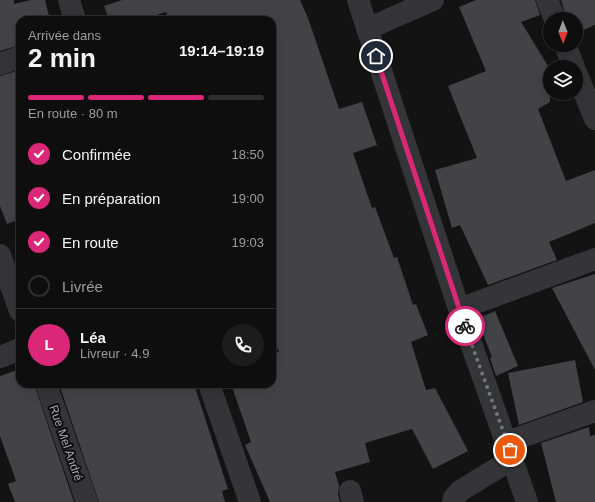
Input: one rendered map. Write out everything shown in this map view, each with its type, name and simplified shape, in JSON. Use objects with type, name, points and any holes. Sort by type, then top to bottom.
[{"type":"street","points":[[69,0],[74,16]]},
{"type":"street","points":[[358,0],[419,181],[459,309],[510,450],[527,502]]},
{"type":"street","points":[[367,29],[433,0]]},
{"type":"street","points":[[547,0],[551,12]]},
{"type":"street","points":[[0,64],[16,58]]},
{"type":"street","points":[[583,89],[595,118]]},
{"type":"street","points":[[0,255],[16,300]]},
{"type":"street","points":[[459,309],[595,259]]},
{"type":"street","points":[[0,357],[16,351]]},
{"type":"street","name":"Rue Mel André","points":[[47,388],[87,502]]},
{"type":"street","points":[[210,388],[250,502]]},
{"type":"street","points":[[453,502],[454,498],[460,491],[510,450],[595,411]]},
{"type":"building","points":[[0,0],[14,0],[14,4],[31,0],[45,0],[49,16],[16,16],[16,46],[0,51]]},
{"type":"building","points":[[122,0],[300,0],[308,18],[339,109],[362,102],[377,145],[353,153],[372,208],[375,207],[394,258],[397,257],[413,305],[416,304],[428,335],[411,342],[426,390],[435,388],[468,451],[433,469],[412,429],[365,443],[370,462],[335,472],[339,486],[338,494],[340,502],[270,502],[245,445],[251,442],[232,388],[276,388],[276,353],[279,352],[276,344],[276,16],[167,16],[166,12],[154,16],[108,16],[104,6]]},
{"type":"building","points":[[476,0],[535,0],[540,15],[521,22],[544,60],[543,60],[543,100],[550,100],[550,102],[538,109],[566,181],[595,170],[595,223],[549,242],[557,260],[488,285],[460,225],[452,228],[435,170],[477,158],[448,86],[486,71],[459,7]]},
{"type":"building","points":[[561,0],[595,0],[595,25],[583,30],[583,12],[565,12]]},
{"type":"building","points":[[16,71],[16,221],[7,224],[0,206],[0,76]]},
{"type":"building","points":[[595,274],[595,370],[552,288]]},
{"type":"building","points":[[495,311],[518,366],[496,376],[490,358],[492,357],[477,319]]},
{"type":"building","points":[[575,360],[583,402],[519,425],[508,373]]},
{"type":"building","points":[[16,370],[16,388],[35,388],[74,502],[15,502],[8,484],[16,481],[0,436],[0,376]]},
{"type":"building","points":[[60,388],[195,388],[228,489],[222,491],[225,502],[99,502]]},
{"type":"building","points":[[589,427],[590,436],[595,435],[595,502],[556,502],[541,443]]},
{"type":"way so far","points":[[465,326],[510,450]]},
{"type":"route","points":[[376,56],[419,181],[465,326]]}]
